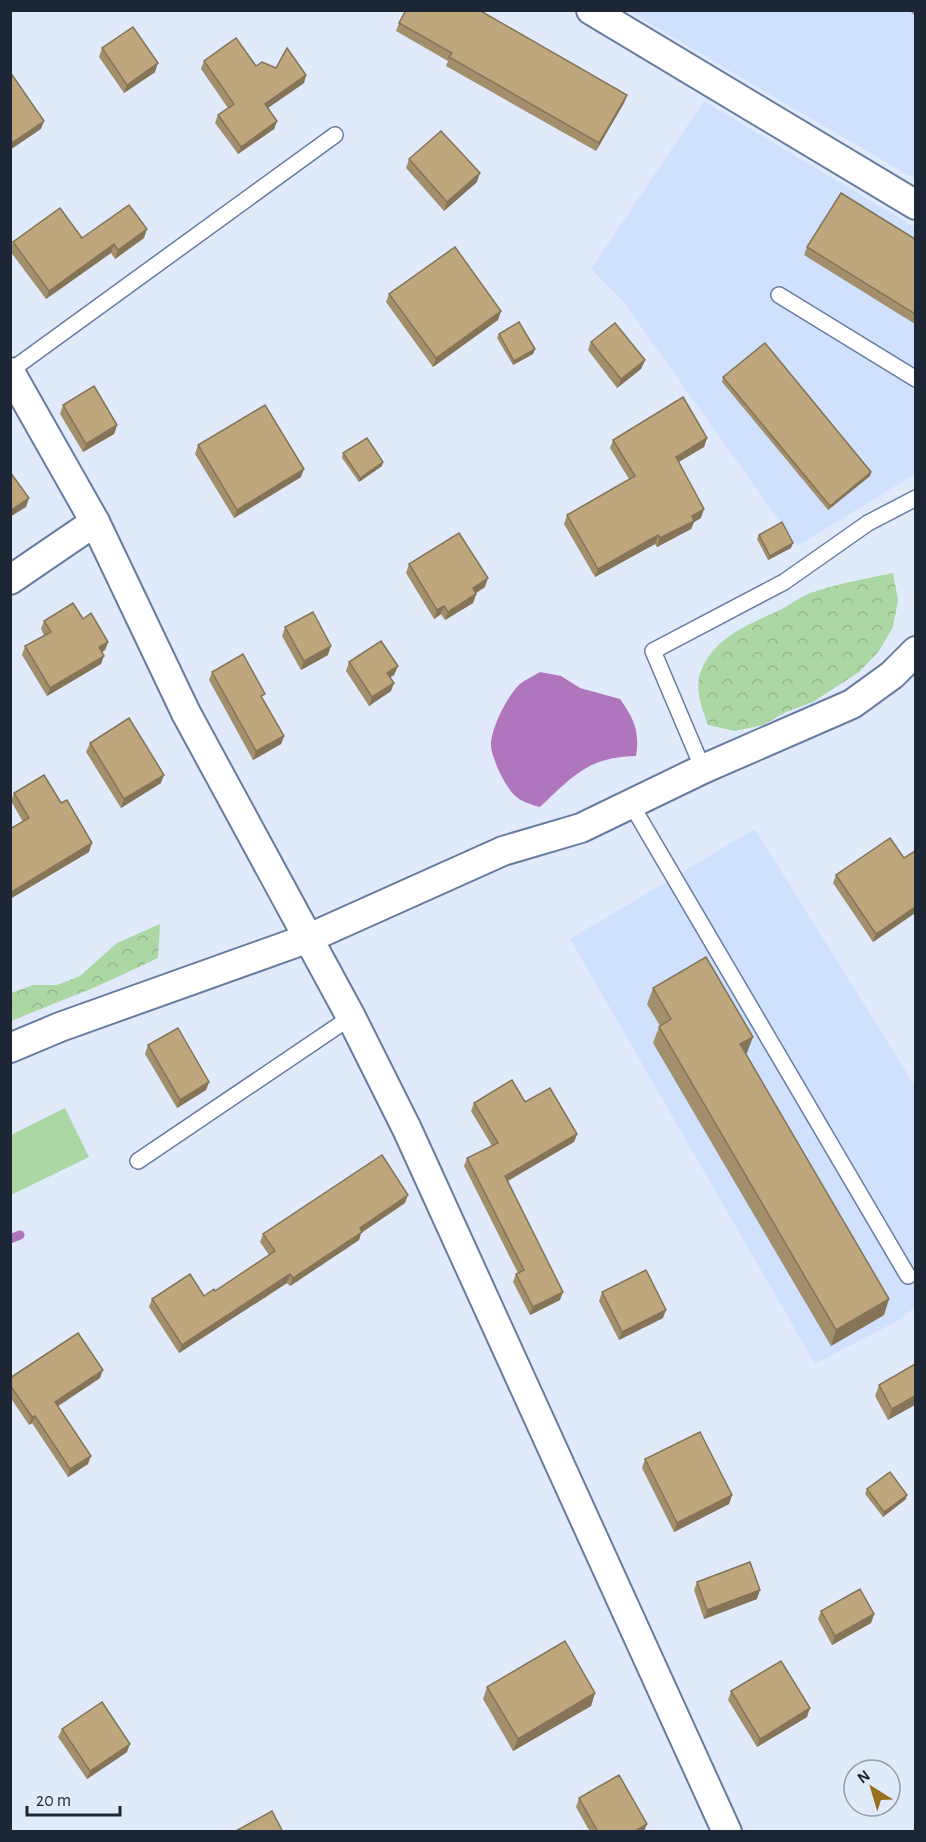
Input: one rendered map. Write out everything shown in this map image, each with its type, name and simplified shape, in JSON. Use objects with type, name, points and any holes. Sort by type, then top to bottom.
[{"type":"street","points":[[591,10],[915,205]]},
{"type":"street","points":[[10,372],[95,522],[186,712],[351,1017],[407,1129],[727,1832]]},
{"type":"street","points":[[10,580],[95,522]]},
{"type":"street","points":[[10,1048],[60,1027],[309,938],[502,851],[581,828],[703,770],[852,704],[892,675],[915,651]]},
{"type":"lane","points":[[10,372],[335,135]]},
{"type":"lane","points":[[780,295],[915,379]]},
{"type":"lane","points":[[703,770],[653,651],[784,582],[868,523],[915,498]]},
{"type":"lane","points":[[631,804],[908,1276]]},
{"type":"lane","points":[[138,1161],[351,1017]]},
{"type":"shaded area","points":[[629,11],[915,11],[915,179],[733,73]]},
{"type":"shaded area","points":[[704,101],[915,227],[915,474],[797,546],[622,300],[591,269]]},
{"type":"shaded area","points":[[540,672],[561,676],[580,688],[620,699],[632,719],[637,739],[636,756],[619,757],[593,764],[572,778],[540,807],[525,802],[512,792],[500,773],[491,746],[498,719],[510,696],[520,684]]},
{"type":"shaded area","points":[[755,829],[915,1086],[915,1307],[901,1319],[815,1364],[570,939]]},
{"type":"green space","points":[[893,573],[898,600],[893,627],[879,651],[859,672],[813,702],[786,712],[763,725],[735,731],[708,725],[700,698],[699,678],[707,659],[724,640],[745,626],[808,594]]},
{"type":"green space","points":[[160,924],[158,958],[98,986],[11,1021],[11,993],[33,985],[57,985],[80,976],[117,943]]},
{"type":"green space","points":[[65,1108],[89,1157],[11,1195],[11,1135]]},
{"type":"building","points":[[406,10],[479,10],[627,95],[599,143],[449,57],[452,53],[399,23]]},
{"type":"building","points":[[133,27],[158,63],[127,85],[102,48]]},
{"type":"building","points":[[236,38],[256,66],[262,62],[276,68],[287,48],[306,75],[265,104],[277,121],[241,147],[218,115],[234,104],[204,61]]},
{"type":"building","points":[[10,72],[44,121],[10,144]]},
{"type":"building","points":[[441,131],[480,173],[447,202],[409,159]]},
{"type":"building","points":[[841,193],[915,239],[915,314],[807,247]]},
{"type":"building","points":[[129,205],[147,229],[118,250],[114,244],[49,291],[13,242],[60,208],[82,238]]},
{"type":"building","points":[[455,247],[501,311],[436,358],[389,294]]},
{"type":"building","points":[[519,322],[535,349],[514,361],[499,334]]},
{"type":"building","points":[[615,323],[645,360],[621,379],[591,342]]},
{"type":"building","points":[[765,343],[871,472],[830,506],[723,377]]},
{"type":"building","points":[[94,386],[117,425],[86,444],[63,405]]},
{"type":"building","points":[[683,397],[707,438],[676,457],[704,509],[692,516],[694,521],[660,538],[658,535],[598,569],[567,515],[635,476],[613,440]]},
{"type":"building","points":[[265,405],[304,469],[237,510],[198,445]]},
{"type":"building","points":[[367,438],[383,462],[360,478],[343,453]]},
{"type":"building","points":[[10,472],[29,498],[10,511]]},
{"type":"building","points":[[782,522],[793,543],[770,556],[759,535]]},
{"type":"building","points":[[459,533],[488,578],[473,588],[476,594],[448,612],[444,606],[437,610],[409,564]]},
{"type":"building","points":[[73,603],[83,619],[91,613],[108,642],[99,647],[104,656],[50,688],[25,646],[51,632],[44,621]]},
{"type":"building","points":[[313,612],[331,646],[304,661],[285,627]]},
{"type":"building","points":[[381,641],[398,666],[387,673],[394,683],[372,697],[349,662]]},
{"type":"building","points":[[243,654],[265,694],[261,696],[284,736],[256,751],[212,672]]},
{"type":"building","points":[[129,718],[164,775],[124,799],[90,743]]},
{"type":"building","points":[[44,775],[61,803],[67,800],[92,843],[10,893],[10,829],[29,818],[14,793]]},
{"type":"building","points":[[890,838],[904,858],[915,851],[915,907],[876,934],[836,875]]},
{"type":"building","points":[[706,957],[753,1037],[740,1044],[889,1299],[836,1330],[659,1027],[671,1019],[653,988]]},
{"type":"building","points":[[178,1028],[209,1082],[180,1100],[148,1045]]},
{"type":"building","points":[[512,1080],[525,1102],[550,1088],[577,1134],[505,1176],[563,1292],[533,1307],[516,1274],[524,1270],[467,1158],[498,1143],[474,1103]]},
{"type":"building","points":[[382,1155],[408,1195],[360,1228],[362,1232],[293,1278],[290,1274],[182,1345],[152,1299],[190,1274],[204,1296],[214,1289],[215,1291],[275,1251],[263,1234]]},
{"type":"building","points":[[646,1270],[666,1310],[622,1332],[602,1292]]},
{"type":"building","points":[[78,1333],[103,1370],[55,1402],[91,1456],[70,1469],[35,1416],[32,1417],[10,1385],[10,1378]]},
{"type":"building","points":[[915,1364],[915,1396],[892,1409],[879,1385]]},
{"type":"building","points":[[700,1432],[732,1495],[677,1523],[645,1459]]},
{"type":"building","points":[[890,1472],[907,1495],[884,1512],[867,1489]]},
{"type":"building","points":[[750,1562],[760,1590],[707,1610],[697,1582]]},
{"type":"building","points":[[860,1589],[874,1614],[835,1636],[821,1611]]},
{"type":"building","points":[[565,1641],[595,1693],[518,1739],[487,1687]]},
{"type":"building","points":[[781,1661],[810,1708],[760,1739],[731,1691]]},
{"type":"building","points":[[102,1702],[130,1744],[90,1771],[62,1729]]},
{"type":"building","points":[[619,1775],[647,1824],[634,1832],[598,1832],[579,1798]]},
{"type":"building","points":[[272,1811],[283,1832],[236,1831]]},
{"type":"waterway","points":[[10,1239],[20,1235]]}]
